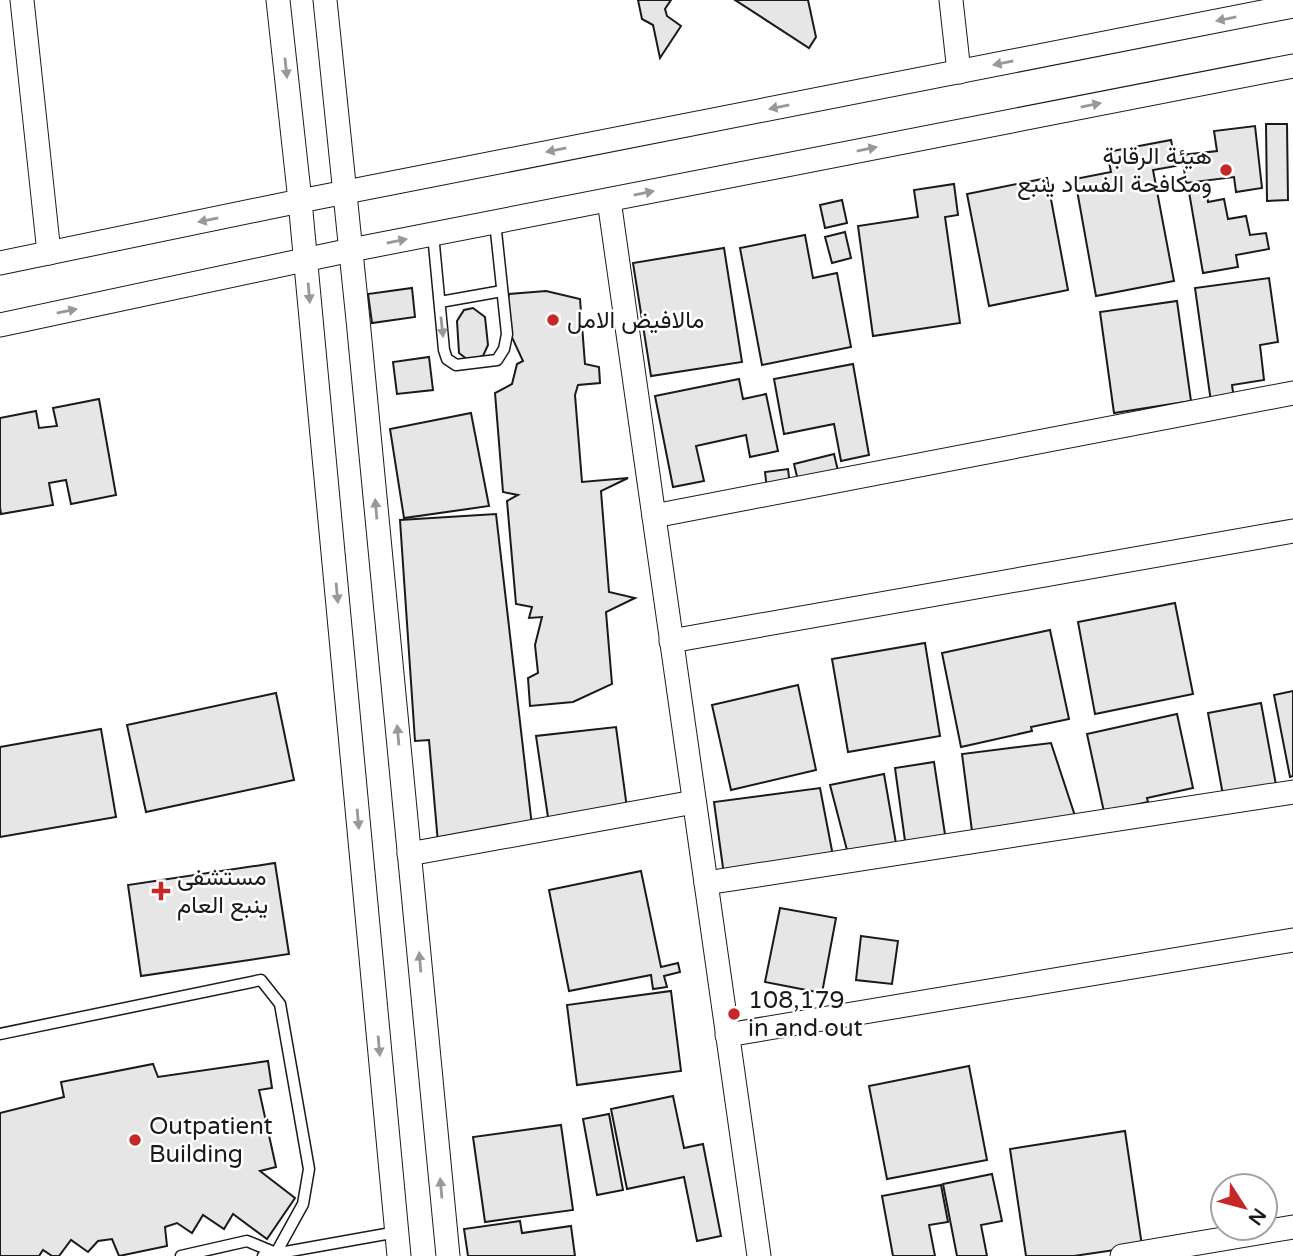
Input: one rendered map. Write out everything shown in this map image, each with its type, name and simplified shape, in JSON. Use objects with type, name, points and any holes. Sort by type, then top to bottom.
[{"type":"street","points":[[22,0],[49,253]]},
{"type":"street","points":[[278,0],[306,259],[399,1256]]},
{"type":"street","points":[[325,0],[448,1256]]},
{"type":"street","points":[[951,0],[959,72]]},
{"type":"street","points":[[0,263],[345,192],[1293,6]]},
{"type":"street","points":[[0,325],[306,259],[1293,66]]},
{"type":"street","points":[[609,200],[758,1256]]},
{"type":"street","points":[[654,516],[1293,393]]},
{"type":"street","points":[[671,641],[1293,531]]},
{"type":"street","points":[[706,883],[1293,792]]},
{"type":"street","points":[[410,855],[694,802]]},
{"type":"street","points":[[727,1035],[1293,940]]},
{"type":"street","points":[[1122,1256],[1293,1227]]},
{"type":"lane","points":[[433,234],[447,359],[456,365],[497,360],[504,349],[507,334],[495,222]]},
{"type":"lane","points":[[440,302],[502,292]]},
{"type":"lane","points":[[0,1034],[261,981],[280,1004],[309,1169],[303,1204],[276,1253]]},
{"type":"lane","points":[[263,1256],[397,1232]]},
{"type":"lane","points":[[181,1256],[247,1241],[276,1253]]},
{"type":"building","points":[[638,0],[671,0],[665,9],[667,16],[681,26],[660,58],[653,25],[642,19]]},
{"type":"building","points":[[735,0],[808,0],[816,37],[809,48]]},
{"type":"building","points":[[1266,124],[1287,124],[1288,200],[1267,201]]},
{"type":"building","points":[[1255,126],[1262,188],[1236,192],[1234,177],[1186,183],[1182,155],[1217,151],[1214,131]]},
{"type":"building","points":[[1171,140],[1176,166],[1153,170],[1174,281],[1096,296],[1075,179],[1111,172],[1107,152]]},
{"type":"building","points":[[1047,178],[1068,290],[989,306],[967,194]]},
{"type":"building","points":[[954,184],[958,215],[945,217],[960,323],[873,336],[858,226],[918,217],[914,190]]},
{"type":"building","points":[[1206,189],[1208,202],[1224,199],[1228,219],[1246,216],[1250,235],[1266,233],[1269,249],[1236,255],[1238,267],[1203,273],[1189,192]]},
{"type":"building","points":[[842,200],[847,223],[825,228],[820,205]]},
{"type":"building","points":[[845,232],[851,258],[832,263],[825,237]]},
{"type":"building","points":[[805,235],[813,278],[837,273],[851,347],[762,365],[740,248]]},
{"type":"building","points":[[724,248],[742,362],[651,376],[633,263]]},
{"type":"building","points":[[1269,278],[1278,342],[1260,345],[1264,380],[1232,385],[1234,399],[1211,402],[1195,288]]},
{"type":"building","points":[[412,288],[415,317],[372,323],[368,294]]},
{"type":"building","points":[[546,291],[580,299],[585,364],[599,367],[600,383],[578,385],[575,395],[582,482],[628,478],[601,491],[609,592],[635,598],[606,612],[612,684],[573,702],[530,706],[528,678],[538,673],[535,645],[542,617],[529,618],[532,607],[516,604],[507,501],[518,495],[503,492],[495,393],[512,384],[517,364],[523,361],[503,318],[509,294]]},
{"type":"building","points":[[1177,301],[1191,401],[1114,413],[1100,312]]},
{"type":"building","points":[[473,308],[485,317],[488,345],[483,356],[468,360],[459,353],[457,321],[464,310]]},
{"type":"building","points":[[429,357],[433,390],[397,394],[393,362]]},
{"type":"building","points":[[853,364],[869,455],[841,461],[834,424],[784,434],[774,379]]},
{"type":"building","points":[[739,379],[743,399],[766,394],[778,451],[750,457],[746,435],[696,446],[704,481],[673,487],[655,396]]},
{"type":"building","points":[[99,399],[116,495],[71,504],[66,480],[49,483],[53,505],[1,514],[0,418],[36,411],[39,428],[57,426],[53,408]]},
{"type":"building","points":[[471,413],[489,506],[404,518],[390,429]]},
{"type":"building","points":[[834,454],[839,475],[799,485],[794,464]]},
{"type":"building","points":[[788,469],[790,486],[767,489],[765,472]]},
{"type":"building","points":[[496,514],[532,826],[438,843],[429,740],[415,741],[400,520]]},
{"type":"building","points":[[1175,603],[1193,694],[1095,714],[1078,622]]},
{"type":"building","points":[[1050,630],[1069,719],[1031,727],[1032,731],[961,747],[942,653]]},
{"type":"building","points":[[925,643],[940,736],[848,752],[832,659]]},
{"type":"building","points":[[798,685],[816,770],[731,790],[712,705]]},
{"type":"building","points":[[1293,691],[1293,776],[1290,777],[1274,695]]},
{"type":"building","points":[[276,693],[294,780],[146,812],[127,725]]},
{"type":"building","points":[[1261,703],[1276,785],[1223,795],[1208,713]]},
{"type":"building","points":[[1177,714],[1193,788],[1147,798],[1148,802],[1104,812],[1087,734]]},
{"type":"building","points":[[616,727],[627,808],[549,824],[536,736]]},
{"type":"building","points":[[101,729],[116,817],[0,837],[0,747]]},
{"type":"building","points":[[1051,743],[1076,819],[973,839],[962,754]]},
{"type":"building","points":[[934,762],[946,841],[906,848],[895,768]]},
{"type":"building","points":[[884,774],[897,849],[848,854],[830,785]]},
{"type":"building","points":[[820,788],[833,856],[724,875],[714,802]]},
{"type":"building","points":[[275,863],[289,954],[141,976],[128,885]]},
{"type":"building","points":[[641,871],[661,967],[678,963],[680,972],[664,976],[667,987],[653,989],[651,975],[569,991],[549,890]]},
{"type":"building","points":[[780,908],[836,918],[822,993],[765,982]]},
{"type":"building","points":[[861,936],[898,941],[892,984],[856,980]]},
{"type":"building","points":[[671,991],[681,1071],[577,1085],[567,1005]]},
{"type":"building","name":"Outpatient Building","points":[[268,1061],[272,1088],[259,1090],[276,1167],[260,1171],[295,1198],[267,1239],[233,1214],[224,1229],[203,1215],[192,1233],[177,1223],[165,1227],[167,1246],[119,1256],[112,1239],[98,1241],[88,1252],[71,1240],[59,1256],[52,1256],[43,1250],[39,1256],[0,1256],[0,1113],[64,1097],[61,1082],[153,1064],[158,1077]]},
{"type":"building","points":[[969,1066],[987,1160],[887,1179],[869,1086]]},
{"type":"building","points":[[673,1096],[684,1148],[703,1144],[721,1236],[697,1241],[684,1177],[627,1189],[611,1109]]},
{"type":"building","points":[[609,1114],[623,1190],[597,1195],[583,1119]]},
{"type":"building","points":[[561,1125],[573,1210],[485,1222],[473,1137]]},
{"type":"building","points":[[1125,1131],[1142,1246],[1074,1256],[1026,1256],[1010,1149]]},
{"type":"building","points":[[992,1174],[1002,1221],[981,1225],[987,1256],[957,1256],[943,1184]]},
{"type":"building","points":[[941,1185],[948,1222],[929,1225],[935,1256],[893,1256],[882,1196]]},
{"type":"building","points":[[520,1221],[522,1233],[571,1226],[575,1256],[468,1256],[464,1229]]},
{"type":"place","name":"هيئة الرقابة ومكافحة الفساد ينبع","points":[[1226,170]]},
{"type":"place","name":"مالافيض الامل","points":[[553,320]]},
{"type":"place","name":"مستشفى ينبع العام","points":[[161,891]]},
{"type":"place","name":"108,179 in and out","points":[[734,1014]]},
{"type":"place","name":"Outpatient Building","points":[[135,1140]]}]
